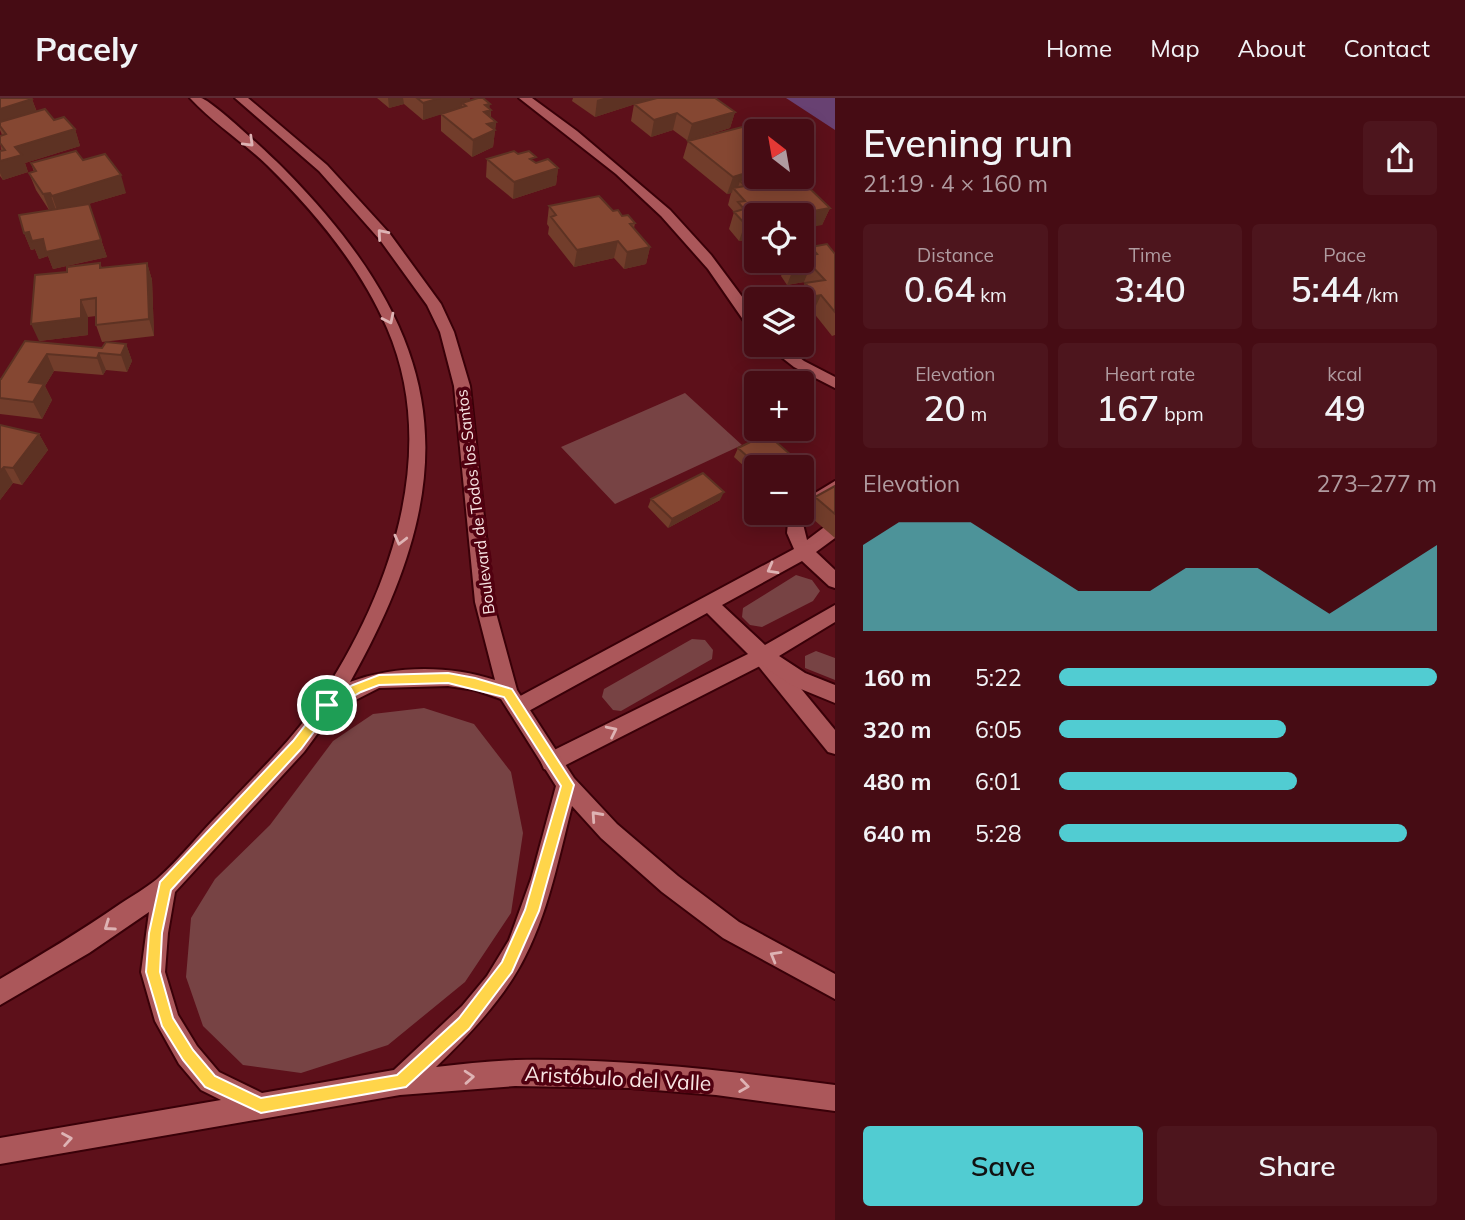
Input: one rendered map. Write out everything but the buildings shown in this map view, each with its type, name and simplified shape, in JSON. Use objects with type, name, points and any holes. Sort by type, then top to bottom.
[{"type":"street","points":[[0,993],[82,945],[165,887],[289,754],[327,705],[370,624],[391,577],[416,474],[418,426],[412,381],[404,350],[376,291],[337,237],[291,182],[237,130],[196,98]]},
{"type":"street","name":"Boulevard de Todos los Santos","points":[[240,98],[323,168],[385,237],[434,304],[447,332],[462,386],[484,602],[513,700],[567,785]]},
{"type":"street","points":[[525,98],[611,163],[663,211],[705,256],[744,311]]},
{"type":"street","points":[[789,357],[835,383]]},
{"type":"street","points":[[814,501],[835,487]]},
{"type":"street","points":[[796,525],[803,552],[835,581]]},
{"type":"street","points":[[327,705],[357,688],[379,680],[448,678],[475,682],[513,700],[710,604],[803,552],[830,533]]},
{"type":"street","points":[[710,604],[762,656],[835,746]]},
{"type":"street","points":[[551,762],[762,656],[835,613]]},
{"type":"street","points":[[762,656],[794,679],[835,694]]},
{"type":"street","points":[[567,785],[609,831],[670,884],[731,930],[835,987]]},
{"type":"street","points":[[400,1082],[464,1024],[507,967],[532,911],[567,785]]},
{"type":"street","points":[[165,887],[156,933],[153,972],[167,1021],[188,1055],[210,1081],[261,1106]]},
{"type":"street","name":"Aristóbulo del Valle","points":[[261,1106],[400,1082],[515,1073],[631,1075],[716,1082],[835,1098]]},
{"type":"street","points":[[0,1151],[261,1106]]},
{"type":"shaded area","points":[[786,98],[835,98],[835,130]]},
{"type":"shaded area","points":[[685,393],[742,445],[615,504],[561,447]]},
{"type":"shaded area","points":[[796,575],[812,580],[820,591],[813,601],[762,627],[750,625],[742,617],[743,608]]},
{"type":"shaded area","points":[[692,639],[705,640],[713,650],[712,659],[621,711],[613,710],[602,697],[604,689]]},
{"type":"shaded area","points":[[816,651],[835,658],[835,680],[805,668],[805,656]]},
{"type":"shaded area","points":[[424,708],[474,724],[511,772],[523,833],[511,913],[465,982],[388,1045],[301,1073],[243,1065],[203,1026],[186,977],[191,918],[215,879],[270,825],[333,741],[373,714]]},
{"type":"route","points":[[406,678],[448,678],[475,682],[508,693],[567,785],[532,911],[507,967],[464,1024],[400,1082],[261,1106],[210,1081],[188,1055],[167,1021],[153,972],[156,933],[165,887],[297,745],[327,705],[357,688],[379,680],[406,678]]}]
